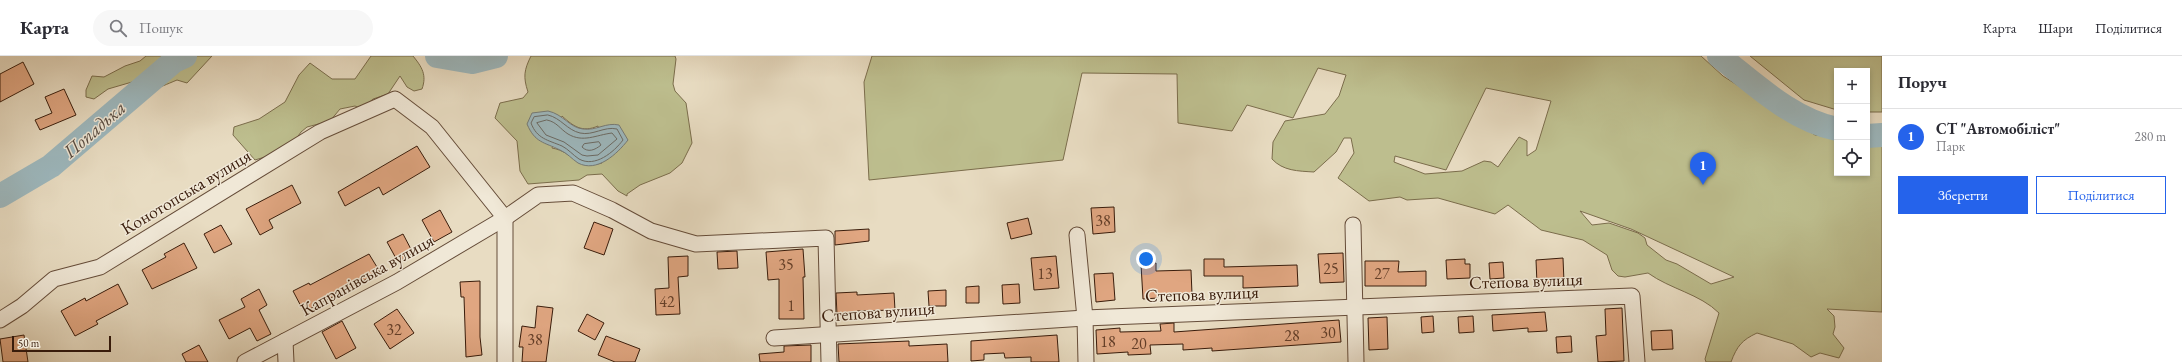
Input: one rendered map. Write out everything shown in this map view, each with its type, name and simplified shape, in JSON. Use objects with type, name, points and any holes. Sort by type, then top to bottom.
[{"type":"street","name":"Конотопська вулиця","points":[[0,320],[22,306],[54,279],[100,267],[320,132],[395,99],[432,127],[505,218]]},
{"type":"street","name":"Капранівська вулиця","points":[[245,362],[397,282],[505,218],[538,195],[573,193],[612,210],[651,231],[696,244],[826,238],[829,335]]},
{"type":"street","points":[[505,218],[505,362]]},
{"type":"street","points":[[1353,225],[1356,362]]},
{"type":"street","points":[[1077,235],[1085,318],[1086,362]]},
{"type":"street","name":"Степова вулиця","points":[[774,338],[1085,318],[1632,296],[1636,362]]},
{"type":"street","points":[[829,335],[830,362]]},
{"type":"street","points":[[285,342],[286,362]]},
{"type":"green space","points":[[146,56],[212,56],[187,83],[177,80],[159,87],[150,88],[132,82],[108,89],[94,99],[86,97],[86,90],[92,76],[104,77],[125,66],[140,61]]},
{"type":"green space","points":[[371,56],[413,56],[423,71],[424,79],[422,89],[414,91],[407,87],[400,76],[388,94],[373,99],[362,109],[355,106],[340,109],[330,121],[307,127],[301,132],[291,146],[278,153],[255,160],[233,135],[234,127],[259,119],[285,102],[299,75],[310,63],[332,79],[355,79]]},
{"type":"green space","points":[[531,56],[675,56],[676,59],[673,84],[675,91],[686,103],[692,143],[682,163],[670,173],[640,185],[627,194],[627,196],[618,191],[602,174],[587,175],[579,180],[528,184],[520,171],[517,141],[495,118],[500,103],[523,98],[528,92],[525,78]],"holes":[[[562,116],[582,129],[598,126],[602,163],[593,165],[586,164],[552,148]]]},
{"type":"green space","points":[[872,56],[1701,56],[1723,76],[1815,135],[1834,138],[1834,176],[1870,176],[1870,141],[1882,143],[1882,312],[1827,309],[1834,316],[1835,327],[1833,334],[1844,348],[1839,358],[1820,353],[1811,357],[1793,344],[1757,333],[1747,338],[1741,344],[1735,352],[1731,362],[1706,362],[1705,359],[1719,313],[1711,306],[1648,273],[1625,277],[1618,276],[1612,270],[1607,255],[1583,240],[1541,230],[1508,205],[1495,214],[1438,198],[1407,200],[1400,197],[1369,201],[1338,178],[1354,153],[1351,138],[1344,138],[1336,152],[1314,172],[1291,170],[1276,163],[1272,159],[1273,142],[1285,121],[1325,114],[1339,96],[1346,75],[1318,68],[1293,118],[1247,105],[1232,131],[1178,123],[1177,74],[1082,73],[1063,160],[869,180],[864,82]],"holes":[[[1486,88],[1551,101],[1536,150],[1527,156],[1527,141],[1519,137],[1498,167],[1491,162],[1484,161],[1462,171],[1425,174],[1394,162],[1395,156],[1446,170]],[[1580,211],[1631,229],[1734,277],[1711,284],[1677,264],[1666,260],[1647,245],[1645,238],[1638,233],[1609,223],[1592,225]]]},
{"type":"green space","points":[[1750,56],[1882,56],[1882,112],[1870,112],[1870,68],[1834,68],[1834,109],[1804,100]]},
{"type":"water","points":[[548,111],[558,115],[574,126],[583,129],[592,129],[614,124],[619,125],[628,140],[612,156],[599,164],[592,166],[578,163],[563,151],[540,141],[530,130],[527,124],[532,113]]},
{"type":"building","points":[[23,62],[34,84],[0,102],[0,74]]},
{"type":"building","points":[[64,89],[76,115],[40,130],[35,120],[52,113],[45,97]]},
{"type":"building","points":[[417,146],[430,167],[383,195],[379,187],[345,206],[338,192]]},
{"type":"building","points":[[292,185],[301,203],[269,220],[273,228],[260,235],[246,209]]},
{"type":"building","points":[[1114,207],[1115,232],[1093,234],[1091,208]]},
{"type":"building","points":[[440,210],[452,232],[434,242],[422,220]]},
{"type":"building","points":[[1028,218],[1032,234],[1011,239],[1007,223]]},
{"type":"building","points":[[594,222],[613,229],[604,255],[584,248]]},
{"type":"building","points":[[221,225],[232,244],[214,253],[204,234]]},
{"type":"building","points":[[869,229],[869,241],[835,245],[835,231]]},
{"type":"building","points":[[403,234],[413,253],[398,262],[387,242]]},
{"type":"building","points":[[184,243],[197,268],[152,289],[142,270],[166,257],[164,254]]},
{"type":"building","points":[[803,249],[805,277],[803,277],[804,319],[779,319],[779,279],[768,280],[766,252]]},
{"type":"building","points":[[737,251],[738,268],[718,269],[717,252]]},
{"type":"building","points":[[1343,253],[1344,282],[1320,283],[1318,254]]},
{"type":"building","points":[[369,254],[380,272],[304,312],[293,291],[309,283],[310,285]]},
{"type":"building","points":[[688,256],[688,276],[678,277],[680,314],[656,315],[655,289],[669,288],[668,257]]},
{"type":"building","points":[[1056,256],[1059,288],[1034,290],[1031,258]]},
{"type":"building","points":[[1563,258],[1564,282],[1537,284],[1536,260]]},
{"type":"building","points":[[1204,259],[1224,259],[1224,267],[1297,265],[1298,286],[1243,288],[1243,276],[1204,276]]},
{"type":"building","points":[[1465,259],[1465,264],[1470,264],[1470,278],[1447,279],[1446,260]]},
{"type":"building","points":[[1365,261],[1399,261],[1398,272],[1426,271],[1426,286],[1365,286]]},
{"type":"building","points":[[1503,262],[1504,278],[1490,279],[1489,263]]},
{"type":"building","points":[[1156,263],[1156,271],[1191,270],[1192,294],[1158,295],[1158,298],[1143,299],[1141,264]]},
{"type":"building","points":[[1113,273],[1115,300],[1096,302],[1094,274]]},
{"type":"building","points":[[480,281],[480,337],[482,355],[466,357],[464,297],[461,297],[460,282]]},
{"type":"building","points":[[118,284],[128,304],[96,321],[98,324],[75,336],[61,311],[85,298],[86,301]]},
{"type":"building","points":[[1019,284],[1020,303],[1003,304],[1002,285]]},
{"type":"building","points":[[979,286],[979,303],[966,303],[966,287]]},
{"type":"building","points":[[259,289],[267,305],[259,310],[271,334],[257,341],[250,328],[229,339],[219,320],[245,307],[241,299]]},
{"type":"building","points":[[946,290],[946,306],[929,306],[928,291]]},
{"type":"building","points":[[857,292],[857,295],[894,293],[895,310],[857,311],[857,314],[837,315],[836,293]]},
{"type":"building","points":[[537,306],[553,308],[546,362],[522,362],[523,347],[519,347],[522,326],[535,328]]},
{"type":"building","points":[[1622,308],[1624,361],[1598,362],[1596,336],[1606,335],[1605,309]]},
{"type":"building","points":[[397,309],[414,333],[390,349],[374,324]]},
{"type":"building","points":[[1545,312],[1547,331],[1528,332],[1528,328],[1493,331],[1492,315]]},
{"type":"building","points":[[587,314],[604,323],[595,340],[578,331]]},
{"type":"building","points":[[1433,316],[1434,332],[1422,333],[1421,317]]},
{"type":"building","points":[[1473,316],[1474,332],[1459,333],[1458,317]]},
{"type":"building","points":[[1387,317],[1388,349],[1369,350],[1368,318]]},
{"type":"building","points":[[1339,320],[1341,342],[1212,351],[1212,348],[1183,350],[1183,344],[1150,345],[1151,354],[1128,355],[1128,352],[1097,354],[1096,330],[1120,328],[1120,332],[1161,331],[1160,324],[1174,323],[1174,332]]},
{"type":"building","points":[[342,321],[356,348],[336,359],[322,332]]},
{"type":"building","points":[[1672,330],[1673,349],[1652,350],[1651,331]]},
{"type":"building","points":[[24,335],[28,362],[3,362],[0,339]]},
{"type":"building","points":[[1057,335],[1059,362],[1031,362],[1031,357],[1005,358],[1004,353],[984,354],[984,360],[971,361],[971,341]]},
{"type":"building","points":[[606,336],[640,349],[635,362],[615,362],[598,355]]},
{"type":"building","points":[[1571,336],[1572,352],[1557,353],[1556,337]]},
{"type":"building","points":[[909,341],[909,346],[947,344],[948,362],[839,362],[838,344]]},
{"type":"building","points":[[199,345],[208,362],[186,362],[182,354]]},
{"type":"building","points":[[811,345],[811,362],[760,362],[759,354],[784,352],[784,346]]},
{"type":"waterway","name":"Попадька","points":[[0,196],[51,166],[174,61],[185,56]]},
{"type":"waterway","name":"Попадька","points":[[437,56],[472,62],[496,56]]},
{"type":"waterway","name":"Попадька","points":[[1719,56],[1760,89],[1789,109],[1805,118],[1834,128]]},
{"type":"waterway","name":"Попадька","points":[[1870,136],[1882,135]]},
{"type":"place","name":"СТ \"Автомобіліст\"","points":[[1703,185]]}]
